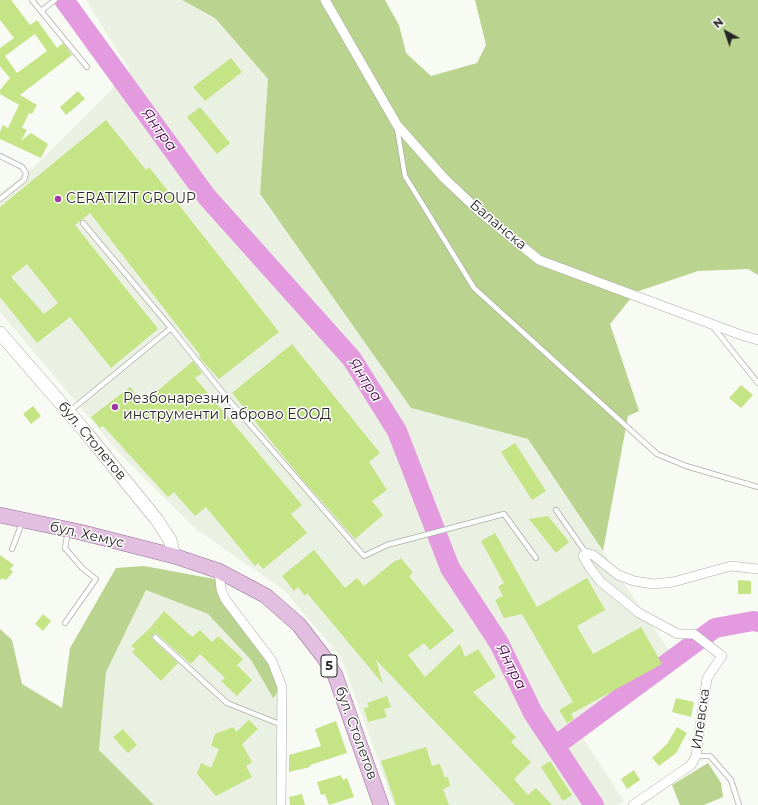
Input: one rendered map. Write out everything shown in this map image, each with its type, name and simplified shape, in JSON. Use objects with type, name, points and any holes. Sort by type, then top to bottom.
[{"type":"main road","name":"бул. Столетов","points":[[0,334],[68,412],[157,520],[170,540],[174,556]]},
{"type":"main road","name":"бул. Хемус","points":[[0,515],[23,521],[68,529],[174,556]]},
{"type":"main road","name":"5","points":[[174,556],[219,571]]},
{"type":"main road","name":"бул. Столетов","points":[[219,571],[266,596],[299,625],[323,656],[335,676],[344,697],[381,805]]},
{"type":"street","name":"Баланска","points":[[325,0],[397,125],[444,178],[478,211],[539,260],[712,325],[758,340]]},
{"type":"street","points":[[586,553],[593,555],[618,574],[634,581],[654,584],[673,582],[731,566],[758,569]]},
{"type":"street","name":"Илевска","points":[[586,553],[584,556],[586,561],[601,582],[639,613],[678,634],[694,634],[722,656],[707,678],[696,756],[690,765],[633,805]]},
{"type":"street","points":[[219,571],[221,588],[225,599],[237,617],[263,647],[279,675],[282,687],[281,805]]},
{"type":"lane","points":[[32,0],[87,67]]},
{"type":"lane","points":[[41,11],[54,0]]},
{"type":"lane","points":[[397,125],[404,176],[474,288],[657,454],[686,466],[758,487]]},
{"type":"lane","points":[[0,156],[22,167],[26,173],[24,180],[0,199]]},
{"type":"lane","points":[[83,223],[171,328],[227,398],[364,556],[387,545],[504,514],[536,558]]},
{"type":"lane","points":[[712,325],[758,383]]},
{"type":"lane","points":[[68,412],[171,328]]},
{"type":"lane","points":[[556,510],[586,553]]},
{"type":"lane","points":[[12,549],[23,521]]},
{"type":"lane","points":[[65,623],[96,580],[82,568],[64,548],[68,529]]},
{"type":"lane","points":[[155,637],[227,703],[282,725]]},
{"type":"lane","points":[[696,756],[710,756],[716,762],[731,780],[739,805]]},
{"type":"shaded area","points":[[86,0],[182,0],[215,18],[268,79],[260,195],[411,408],[528,439],[680,667],[583,738],[624,801],[619,805],[394,805],[341,657],[283,589],[198,531],[119,453],[0,312],[0,193],[36,165],[130,71]]},
{"type":"shaded area","points":[[146,590],[208,614],[251,660],[273,697],[282,687],[281,805],[154,805],[99,750],[106,672]]},
{"type":"green space","points":[[182,0],[385,0],[399,25],[406,53],[431,76],[477,63],[486,45],[475,0],[758,0],[758,275],[748,269],[698,271],[636,292],[610,324],[639,411],[628,416],[603,551],[528,439],[411,408],[260,194],[268,79],[215,18]]},
{"type":"green space","points":[[144,566],[220,580],[221,589],[263,647],[282,687],[273,698],[251,660],[208,614],[146,590],[106,672],[99,750],[154,805],[0,805],[0,629],[12,640],[22,684],[62,708],[70,648],[116,568]]},
{"type":"green space","points":[[708,763],[721,783],[723,797],[704,805],[680,805],[672,785]]},
{"type":"building","points":[[0,0],[11,0],[30,25],[37,20],[57,48],[63,43],[72,55],[20,95],[37,105],[32,114],[29,113],[22,128],[27,130],[21,141],[31,133],[48,144],[41,158],[0,139],[0,132],[3,125],[8,128],[19,105],[0,94],[0,90],[10,78],[0,66],[0,48],[14,38],[0,20]],"holes":[[[35,34],[47,51],[17,73],[5,56]]]},
{"type":"building","points":[[231,58],[242,72],[205,101],[193,87]]},
{"type":"building","points":[[78,91],[85,99],[66,115],[60,107]]},
{"type":"building","points":[[200,107],[230,143],[217,154],[187,117]]},
{"type":"building","points":[[106,120],[146,170],[149,167],[279,332],[219,379],[199,357],[200,355],[90,213],[75,225],[158,329],[111,368],[70,317],[37,343],[0,297],[0,207]],"holes":[[[27,264],[58,303],[44,314],[11,277]]]},
{"type":"building","points":[[292,344],[380,453],[369,462],[387,490],[372,501],[383,515],[355,539],[301,478],[232,393]]},
{"type":"building","points":[[193,361],[202,373],[195,378],[302,505],[291,514],[307,533],[263,569],[258,563],[255,566],[206,507],[195,516],[174,492],[168,497],[103,426],[100,428],[91,417],[130,387],[143,403]]},
{"type":"building","points":[[741,385],[753,395],[741,408],[729,398]]},
{"type":"building","points":[[33,406],[41,416],[31,424],[23,414]]},
{"type":"building","points":[[515,443],[546,491],[532,500],[501,452]]},
{"type":"building","points":[[548,516],[569,542],[556,553],[529,519]]},
{"type":"building","points":[[495,533],[537,607],[587,578],[605,610],[577,626],[593,654],[641,627],[662,664],[571,714],[574,719],[567,723],[559,710],[573,702],[522,614],[504,618],[495,600],[503,596],[498,587],[504,583],[481,541]]},
{"type":"building","points":[[314,550],[345,588],[357,578],[364,586],[396,560],[397,561],[401,558],[413,573],[409,576],[454,631],[430,650],[424,643],[408,655],[425,677],[460,644],[465,657],[478,649],[496,677],[473,692],[516,737],[511,742],[531,762],[514,779],[528,795],[536,788],[552,805],[515,805],[376,660],[383,684],[307,593],[305,596],[298,587],[294,591],[282,576]]},
{"type":"building","points":[[0,555],[14,565],[10,569],[13,572],[6,580],[3,578],[0,580]]},
{"type":"building","points":[[738,580],[751,581],[751,594],[738,594]]},
{"type":"building","points":[[164,611],[192,637],[200,630],[212,642],[218,636],[243,659],[237,665],[252,680],[237,696],[221,681],[225,678],[200,654],[191,664],[156,633],[152,635],[152,639],[178,663],[161,681],[132,652],[135,649],[131,646],[151,627]]},
{"type":"building","points":[[43,614],[51,621],[43,631],[35,624]]},
{"type":"building","points":[[387,696],[391,707],[384,709],[387,717],[368,722],[364,708],[369,707],[367,703]]},
{"type":"building","points":[[676,698],[694,702],[691,717],[672,712]]},
{"type":"building","points":[[249,720],[258,729],[242,744],[252,762],[246,766],[252,777],[216,796],[197,774],[201,763],[211,768],[219,749],[211,746],[215,734],[233,727],[236,732]]},
{"type":"building","points":[[336,721],[347,753],[310,765],[310,767],[289,772],[289,755],[321,746],[315,729]]},
{"type":"building","points":[[677,727],[687,733],[676,753],[659,766],[652,758],[667,744]]},
{"type":"building","points":[[123,729],[137,745],[128,753],[113,737]]},
{"type":"building","points":[[426,747],[432,766],[440,764],[445,778],[448,777],[450,786],[443,789],[449,805],[396,805],[381,761]]},
{"type":"building","points":[[550,761],[572,795],[563,801],[541,767]]},
{"type":"building","points":[[634,770],[640,780],[627,789],[621,779]]},
{"type":"building","points":[[341,775],[343,780],[347,778],[354,797],[329,805],[325,794],[321,795],[317,782]]},
{"type":"building","points":[[302,794],[305,805],[290,805],[289,797]]},
{"type":"waterway","name":"Янтра","points":[[64,0],[207,197],[352,359],[397,431],[450,568],[499,643],[533,713],[594,805]]},
{"type":"waterway","points":[[555,746],[715,628],[753,621],[758,622]]},
{"type":"place","name":"CERATIZIT GROUP","points":[[58,199]]},
{"type":"place","name":"Резбонарезни инструменти Габрово ЕООД","points":[[115,407]]}]
